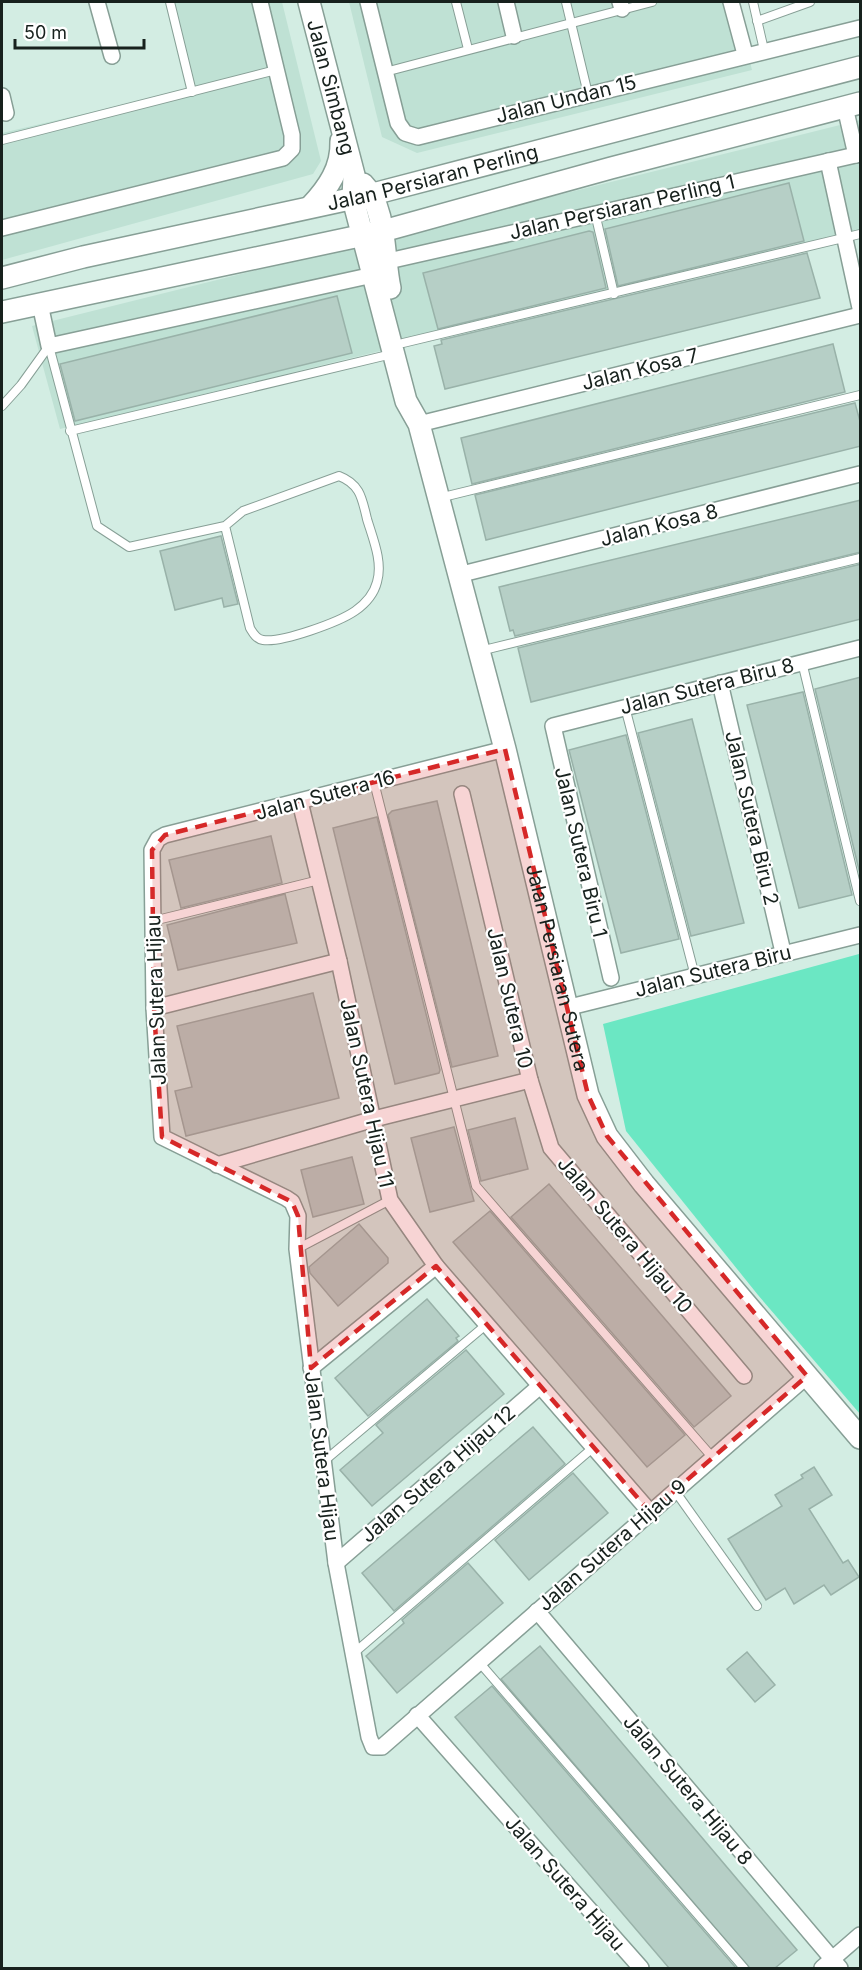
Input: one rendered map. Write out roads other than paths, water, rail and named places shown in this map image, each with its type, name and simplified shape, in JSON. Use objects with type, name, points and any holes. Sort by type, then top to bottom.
[{"type":"main road","name":"Jalan Simbang","points":[[309,2],[354,175]]},
{"type":"main road","name":"Jalan Persiaran Perling","points":[[2,278],[311,206],[373,194],[861,67]]},
{"type":"main road","name":"Jalan Persiaran Perling","points":[[2,312],[323,242],[372,234],[415,220],[853,105]]},
{"type":"main road","points":[[340,126],[353,154],[366,169],[382,181],[401,187]]},
{"type":"main road","points":[[311,206],[327,190],[337,169],[341,146],[340,126]]},
{"type":"main road","points":[[354,175],[373,194]]},
{"type":"main road","name":"Jalan Persiaran Sutera","points":[[354,175],[352,199],[372,234]]},
{"type":"main road","name":"Jalan Persiaran Sutera","points":[[373,194],[372,234],[375,267],[398,348],[417,400],[417,419],[505,749],[588,1095],[607,1136],[644,1184],[861,1438]]},
{"type":"main road","points":[[323,242],[348,249],[375,267],[415,220]]},
{"type":"street","points":[[97,2],[111,56]]},
{"type":"street","points":[[2,228],[283,158],[292,148],[292,135],[260,2]]},
{"type":"street","name":"Jalan Undan 15","points":[[368,2],[398,123],[405,133],[418,137],[745,54],[861,28]]},
{"type":"street","points":[[506,2],[514,36]]},
{"type":"street","points":[[731,2],[745,54]]},
{"type":"street","points":[[2,96],[6,113]]},
{"type":"street","points":[[853,105],[858,154]]},
{"type":"street","name":"Jalan Persiaran Perling 1","points":[[48,346],[595,212],[858,154]]},
{"type":"street","points":[[828,161],[861,308]]},
{"type":"street","points":[[40,304],[48,346]]},
{"type":"street","name":"Jalan Kosa 7","points":[[417,419],[861,315]]},
{"type":"street","name":"Jalan Kosa 8","points":[[458,575],[861,474]]},
{"type":"street","name":"Jalan Sutera Biru 8","points":[[553,726],[861,648]]},
{"type":"street","name":"Jalan Sutera Biru 2","points":[[720,683],[783,952]]},
{"type":"street","name":"Jalan Sutera Biru 1","points":[[553,726],[611,978]]},
{"type":"street","name":"Jalan Sutera 16","points":[[152,850],[158,839],[165,835],[505,749]]},
{"type":"street","name":"Jalan Sutera 10","points":[[217,1165],[374,1119],[530,1080],[462,794]]},
{"type":"street","name":"Jalan Sutera Hijau 11","points":[[300,802],[339,961],[390,1200],[436,1266],[595,1446],[650,1512]]},
{"type":"street","name":"Jalan Sutera Hijau","points":[[152,850],[154,1008],[162,1137],[292,1202],[298,1216],[297,1249],[336,1563],[369,1737],[373,1747],[382,1747],[417,1715],[640,1968]]},
{"type":"street","name":"Jalan Sutera Biru","points":[[566,1008],[783,952],[861,935]]},
{"type":"street","points":[[154,1008],[339,961]]},
{"type":"street","name":"Jalan Sutera Hijau 10","points":[[530,1080],[551,1148],[744,1376]]},
{"type":"street","points":[[311,1368],[436,1266]]},
{"type":"street","name":"Jalan Sutera Hijau 9","points":[[417,1715],[807,1376]]},
{"type":"street","name":"Jalan Sutera Hijau 12","points":[[336,1563],[540,1386]]},
{"type":"street","name":"Jalan Sutera Hijau 8","points":[[537,1611],[831,1966]]},
{"type":"street","points":[[831,1966],[861,1935]]},
{"type":"lane","points":[[170,2],[192,92]]},
{"type":"lane","points":[[456,2],[468,49]]},
{"type":"lane","points":[[566,2],[588,94]]},
{"type":"lane","points":[[385,72],[571,22],[621,5],[652,2]]},
{"type":"lane","points":[[753,2],[764,50]]},
{"type":"lane","points":[[757,21],[810,2]]},
{"type":"lane","points":[[2,140],[276,70]]},
{"type":"lane","points":[[595,212],[614,294]]},
{"type":"lane","points":[[70,431],[861,234]]},
{"type":"lane","points":[[2,406],[21,385],[48,346]]},
{"type":"lane","points":[[48,346],[97,526],[129,547],[225,526],[243,511],[339,476],[350,480],[360,490],[379,562],[377,583],[367,602],[352,613],[289,637],[263,640],[255,637],[250,628],[225,526]]},
{"type":"lane","points":[[439,498],[861,395]]},
{"type":"lane","points":[[480,651],[861,558]]},
{"type":"lane","points":[[802,662],[861,901]]},
{"type":"lane","points":[[625,706],[694,976]]},
{"type":"lane","points":[[374,782],[476,1186],[713,1458]]},
{"type":"lane","points":[[153,921],[319,880]]},
{"type":"lane","points":[[297,1249],[390,1200]]},
{"type":"lane","points":[[322,1463],[487,1324]]},
{"type":"lane","points":[[354,1653],[595,1446]]},
{"type":"lane","points":[[675,1491],[757,1606]]},
{"type":"lane","points":[[478,1661],[744,1968]]}]
